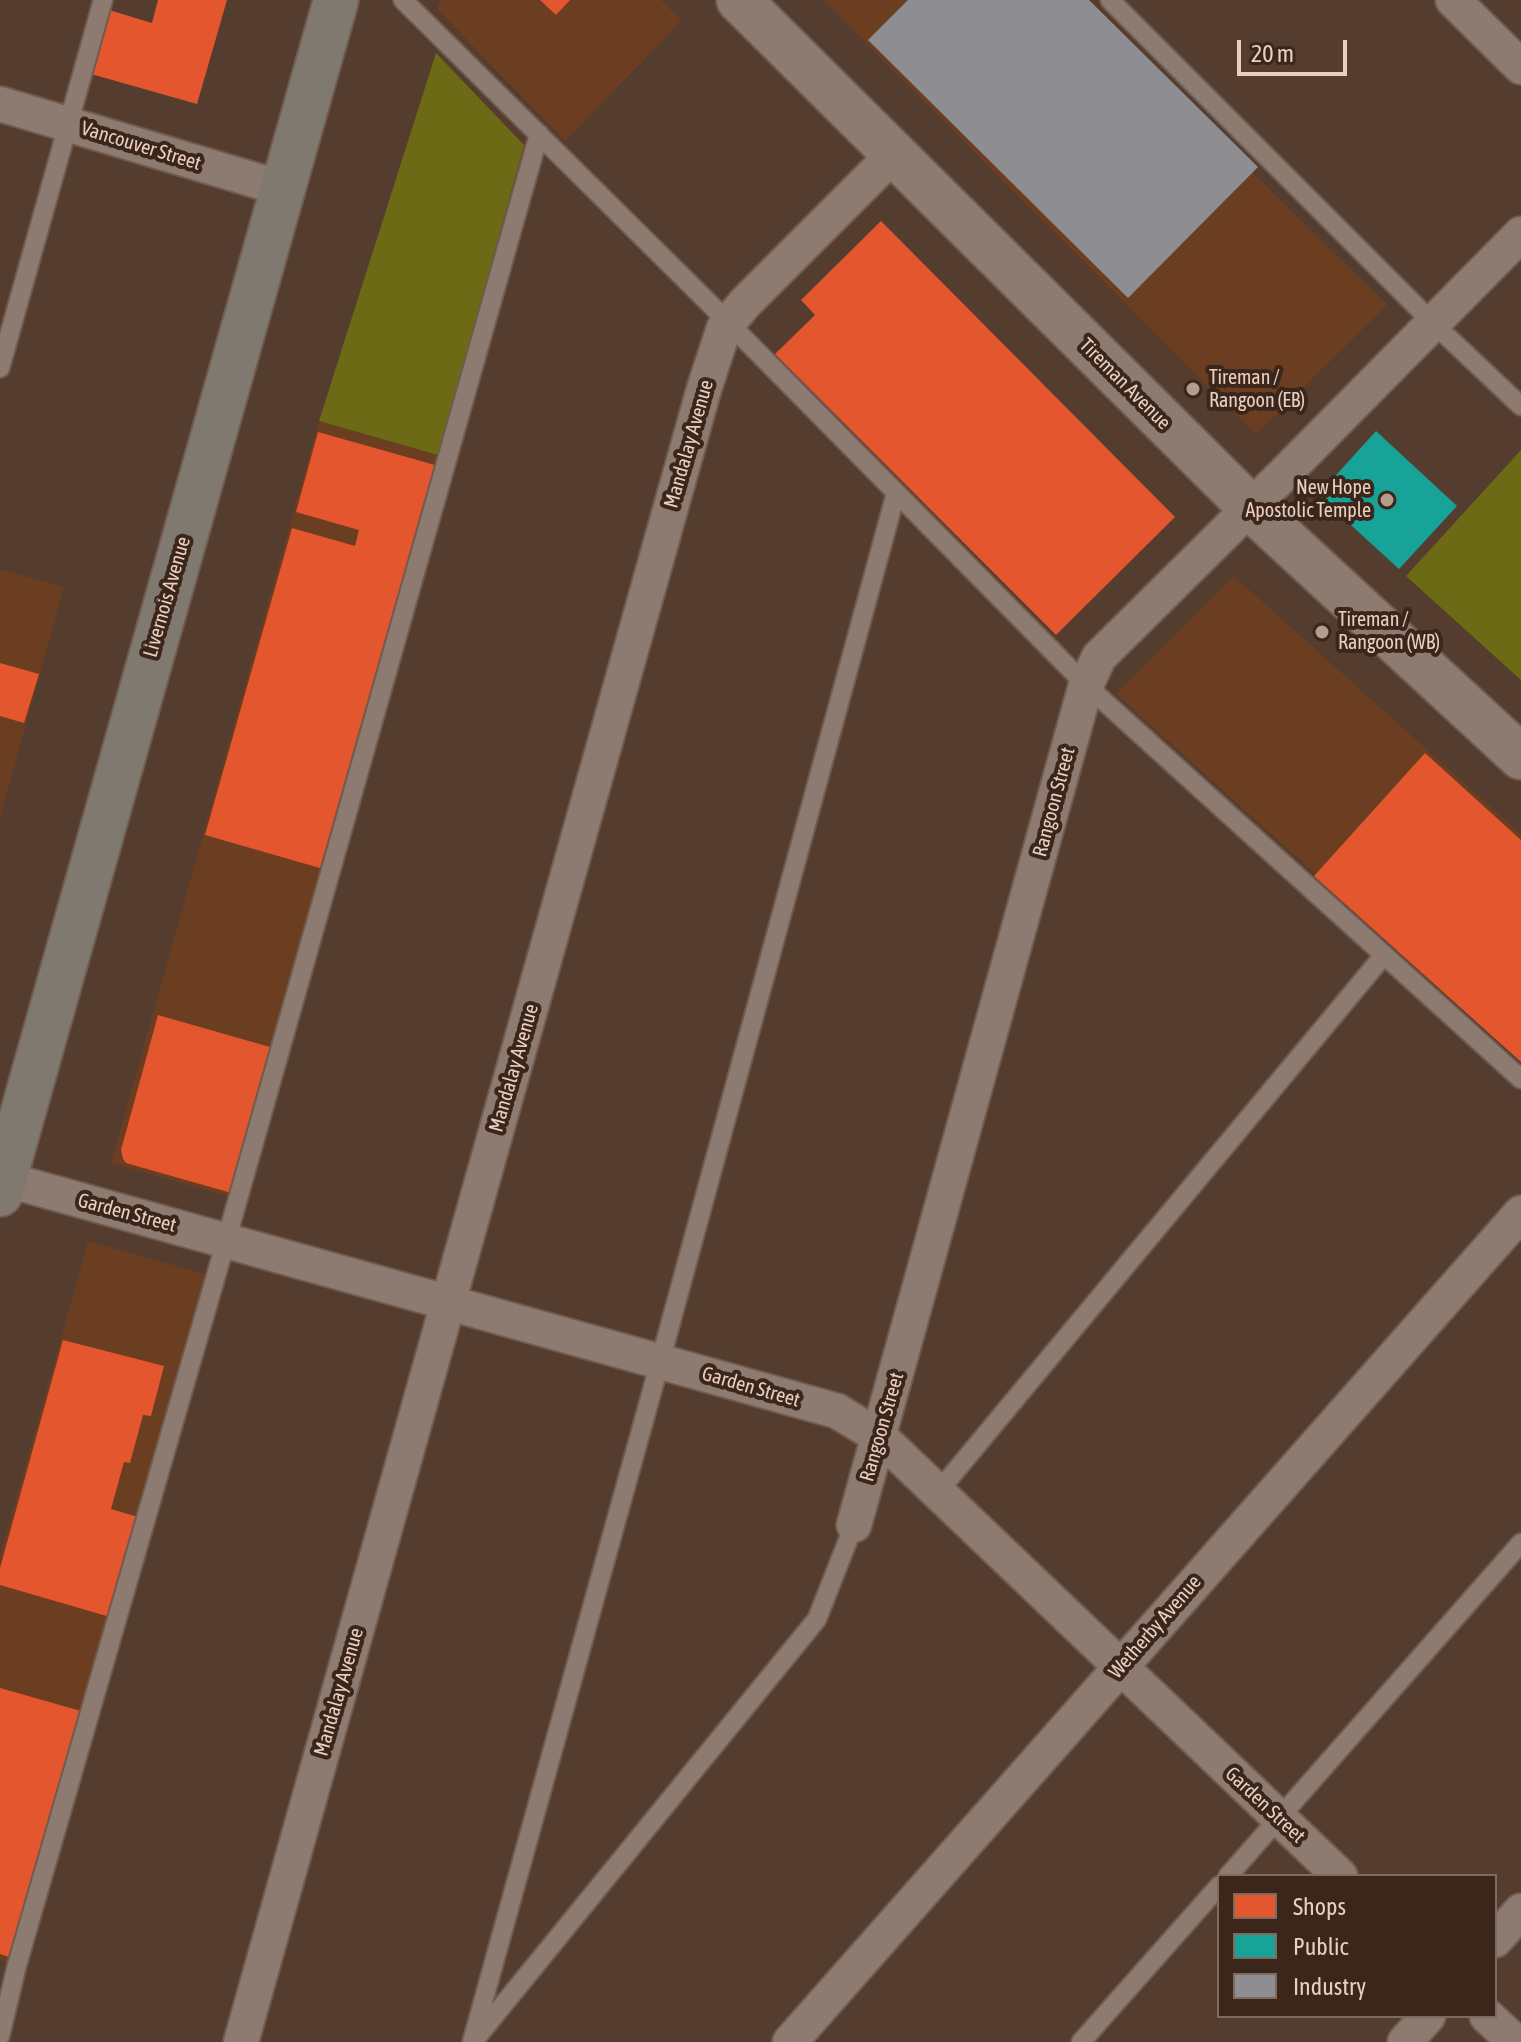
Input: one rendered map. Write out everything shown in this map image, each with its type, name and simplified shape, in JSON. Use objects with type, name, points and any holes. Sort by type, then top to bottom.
[{"type":"main road","name":"Livernois Avenue","points":[[2,1186],[336,0]]},
{"type":"street","name":"Tireman Avenue","points":[[739,0],[1251,508],[1521,757]]},
{"type":"street","points":[[1453,0],[1521,67]]},
{"type":"street","name":"Vancouver Street","points":[[0,104],[281,188]]},
{"type":"street","name":"Mandalay Avenue","points":[[241,2042],[700,404],[728,324],[745,303],[893,155]]},
{"type":"street","name":"Rangoon Street","points":[[854,1525],[1086,685],[1099,657],[1521,234]]},
{"type":"street","name":"Garden Street","points":[[2,1186],[226,1241],[837,1411],[880,1437],[1338,1874]]},
{"type":"street","name":"Wetherby Avenue","points":[[790,2042],[1521,1213]]},
{"type":"street","points":[[1497,1938],[1521,1911]]},
{"type":"street","points":[[1405,2042],[1426,2018]]},
{"type":"street","points":[[1489,2018],[1515,2042]]},
{"type":"lane","points":[[0,368],[103,0]]},
{"type":"lane","points":[[403,0],[1086,685],[1521,1079]]},
{"type":"lane","points":[[1110,0],[1433,323],[1521,406]]},
{"type":"lane","points":[[0,2036],[17,1965],[226,1241],[539,134]]},
{"type":"lane","points":[[472,2042],[896,493]]},
{"type":"lane","points":[[938,1492],[1384,955]]},
{"type":"lane","points":[[472,2042],[817,1619],[854,1525]]},
{"type":"lane","points":[[1230,1874],[1521,1543]]},
{"type":"lane","points":[[1081,2042],[1217,1888]]},
{"type":"shaded area","points":[[440,0],[661,0],[682,21],[565,141],[437,9]]},
{"type":"shaded area","points":[[823,0],[1078,0],[1387,305],[1256,435]]},
{"type":"shaded area","points":[[436,53],[524,145],[438,455],[319,421]]},
{"type":"shaded area","points":[[319,421],[438,455],[230,1197],[111,1163]]},
{"type":"shaded area","points":[[1521,450],[1521,680],[1406,576]]},
{"type":"shaded area","points":[[0,569],[64,587],[0,818]]},
{"type":"shaded area","points":[[1234,576],[1521,834],[1521,1060],[1116,694]]},
{"type":"shaded area","points":[[88,1241],[209,1275],[17,1965],[0,1960],[0,1556]]},
{"type":"building: Shops","points":[[158,0],[227,0],[197,104],[91,74],[109,10],[152,23]]},
{"type":"building: Shops","points":[[540,0],[570,0],[556,15]]},
{"type":"building: Shops","points":[[881,221],[1175,517],[1056,635],[775,354],[815,315],[801,300]]},
{"type":"building: Shops","points":[[318,432],[435,465],[320,868],[205,835],[292,528],[355,546],[359,530],[296,512]]},
{"type":"building: Shops","points":[[0,663],[39,674],[24,723],[0,716]]},
{"type":"building: Shops","points":[[1425,753],[1521,840],[1521,1062],[1314,876]]},
{"type":"building: Shops","points":[[158,1015],[270,1047],[256,1096],[262,1098],[235,1194],[126,1163],[123,1159],[121,1150]]},
{"type":"building: Shops","points":[[63,1340],[164,1366],[151,1416],[143,1415],[130,1463],[124,1462],[111,1509],[138,1517],[110,1617],[0,1585],[0,1568]]},
{"type":"building: Shops","points":[[0,1688],[81,1711],[12,1958],[0,1954]]},
{"type":"building: Public","name":"New Hope Apostolic Temple","points":[[1376,431],[1457,506],[1399,569],[1318,495]]},
{"type":"building: Industry","points":[[908,0],[1089,0],[1258,167],[1128,298],[868,40]]},
{"type":"place","name":"Tireman / Rangoon (EB)","points":[[1193,389]]},
{"type":"place","name":"New Hope Apostolic Temple","points":[[1387,500]]},
{"type":"place","name":"Tireman / Rangoon (WB)","points":[[1322,632]]}]
